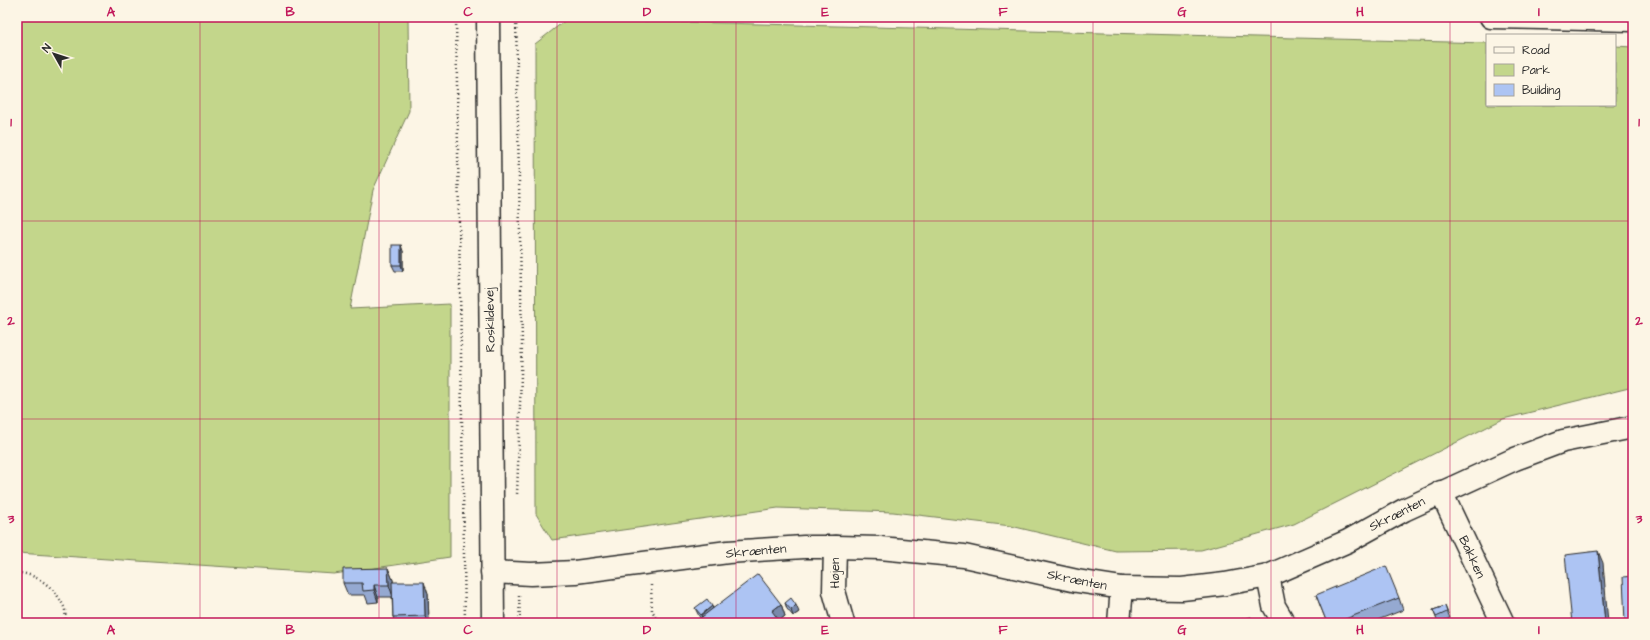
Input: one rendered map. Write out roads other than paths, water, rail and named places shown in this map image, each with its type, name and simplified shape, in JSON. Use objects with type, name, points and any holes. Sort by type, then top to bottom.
[{"type":"street","name":"Roskildevej","points":[[488,17],[492,572],[494,623]]},
{"type":"street","points":[[1492,17],[1633,20]]},
{"type":"street","name":"Skrænten","points":[[492,572],[575,572],[728,552],[804,547],[835,547],[880,548],[964,556],[1077,581],[1122,588],[1182,589],[1224,584],[1268,576],[1348,541],[1404,510],[1515,459],[1563,441],[1633,427]]},
{"type":"street","name":"Bakken","points":[[1441,492],[1503,623]]},
{"type":"street","name":"Højen","points":[[835,547],[834,591],[843,623]]},
{"type":"street","points":[[1268,576],[1274,606],[1284,623]]},
{"type":"street","points":[[1119,623],[1122,588]]}]
